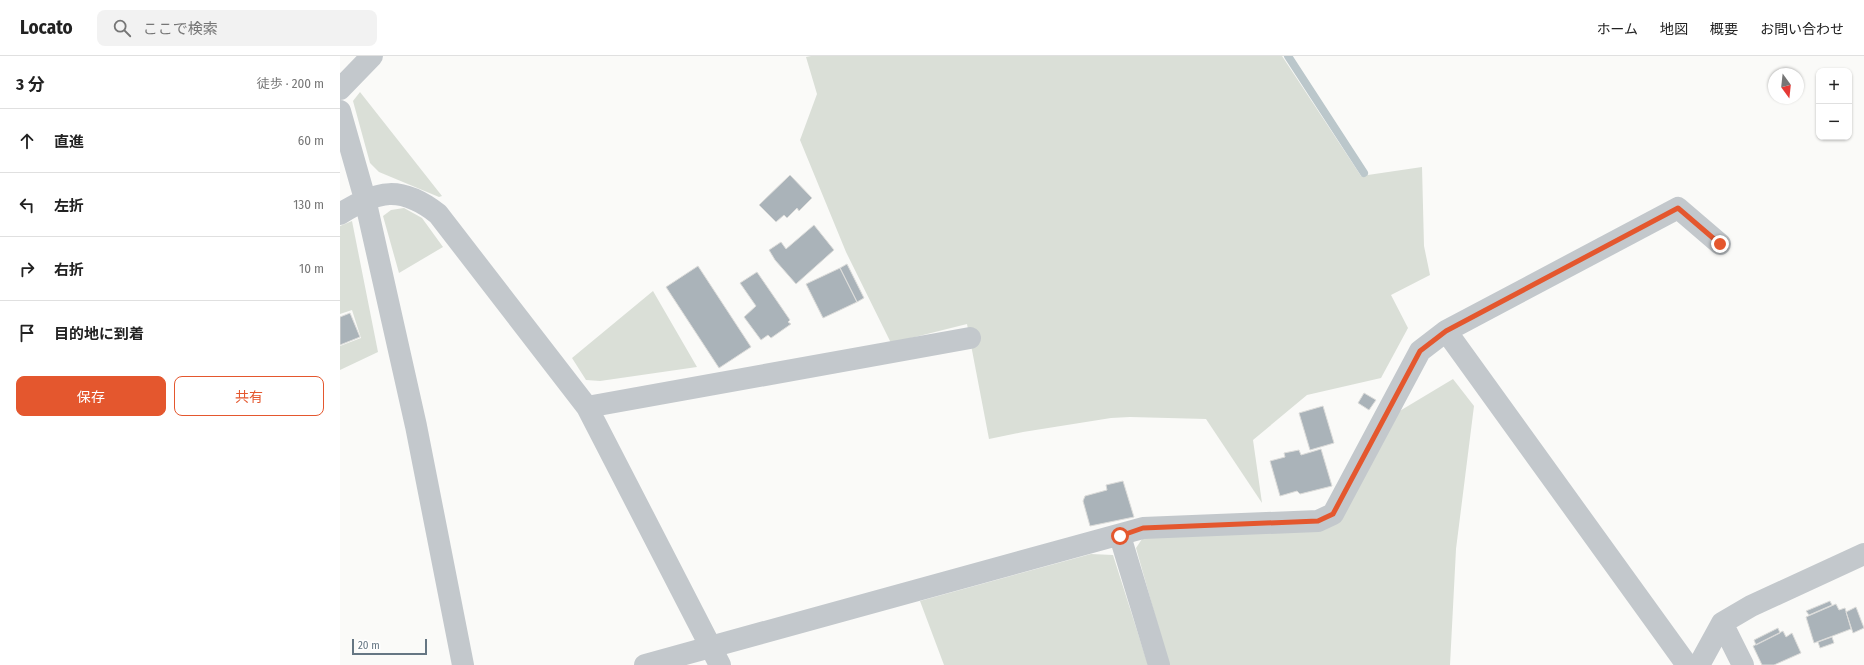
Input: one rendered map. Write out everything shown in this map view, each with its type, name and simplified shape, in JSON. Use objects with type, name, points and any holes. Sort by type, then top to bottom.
[{"type":"street","points":[[340,89],[372,56]]},
{"type":"street","points":[[340,111],[365,199],[416,426],[463,665]]},
{"type":"street","points":[[340,214],[365,199],[380,194],[399,194],[422,202],[438,214],[587,406],[715,656]]},
{"type":"street","points":[[645,665],[715,656],[1143,528],[1318,521],[1333,514],[1420,351],[1446,331],[1678,208],[1720,244]]},
{"type":"street","points":[[1446,331],[1687,665]]},
{"type":"street","points":[[587,406],[970,338]]},
{"type":"street","points":[[1120,536],[1159,665]]},
{"type":"street","points":[[1699,665],[1722,623],[1751,606],[1864,554]]},
{"type":"street","points":[[1722,623],[1743,665]]},
{"type":"shaded area","points":[[1282,56],[1361,176],[1422,167],[1424,246],[1430,275],[1391,295],[1408,328],[1381,378],[1307,395],[1253,440],[1262,503],[1206,419],[1111,418],[989,439],[967,324],[891,343],[846,252],[800,140],[817,94],[806,57]]},
{"type":"shaded area","points":[[360,92],[442,196],[439,197],[379,172],[370,163],[353,101]]},
{"type":"shaded area","points":[[404,208],[422,218],[443,247],[399,273],[383,216],[391,210]]},
{"type":"shaded area","points":[[352,221],[378,352],[340,370],[340,346],[361,338],[352,310],[340,314],[340,226]]},
{"type":"shaded area","points":[[653,291],[697,367],[600,381],[586,380],[572,358]]},
{"type":"shaded area","points":[[1453,379],[1474,406],[1456,549],[1450,665],[1169,665],[1136,548],[1144,536],[1315,530],[1398,412]]},
{"type":"shaded area","points":[[1091,554],[1113,555],[1148,665],[944,665],[920,601]]},
{"type":"building","points":[[790,175],[812,198],[799,211],[797,208],[787,218],[784,215],[776,222],[759,205]]},
{"type":"building","points":[[814,225],[834,250],[796,284],[775,260],[769,250],[781,242],[786,249]]},
{"type":"building","points":[[847,264],[864,298],[857,302],[840,268]]},
{"type":"building","points":[[698,266],[751,347],[719,368],[666,287]]},
{"type":"building","points":[[840,268],[857,302],[823,318],[806,284]]},
{"type":"building","points":[[757,272],[790,320],[788,322],[791,324],[771,338],[768,335],[761,340],[744,317],[756,306],[740,283]]},
{"type":"building","points":[[350,313],[360,337],[340,345],[340,317]]},
{"type":"building","points":[[1364,393],[1376,400],[1369,410],[1358,403]]},
{"type":"building","points":[[1323,406],[1334,443],[1310,450],[1299,413]]},
{"type":"building","points":[[1321,449],[1332,486],[1300,494],[1297,491],[1280,496],[1270,461],[1285,457],[1284,453],[1299,450],[1301,455]]},
{"type":"building","points":[[1123,481],[1134,517],[1090,526],[1083,501],[1085,496],[1107,490],[1106,485]]},
{"type":"building","points":[[1830,601],[1832,605],[1809,615],[1806,611]]},
{"type":"building","points":[[1836,604],[1839,610],[1845,608],[1851,629],[1814,643],[1806,617]]},
{"type":"building","points":[[1856,607],[1864,628],[1853,633],[1846,612]]},
{"type":"building","points":[[1778,628],[1780,633],[1756,645],[1754,640]]},
{"type":"building","points":[[1783,631],[1786,637],[1792,633],[1801,653],[1774,665],[1762,665],[1753,646]]},
{"type":"building","points":[[1832,637],[1834,643],[1820,648],[1818,642]]},
{"type":"waterway","points":[[1288,56],[1364,173]]},
{"type":"route","points":[[1120,536],[1143,528],[1318,521],[1333,514],[1394,397],[1420,351],[1446,331],[1678,208],[1720,244]]}]
